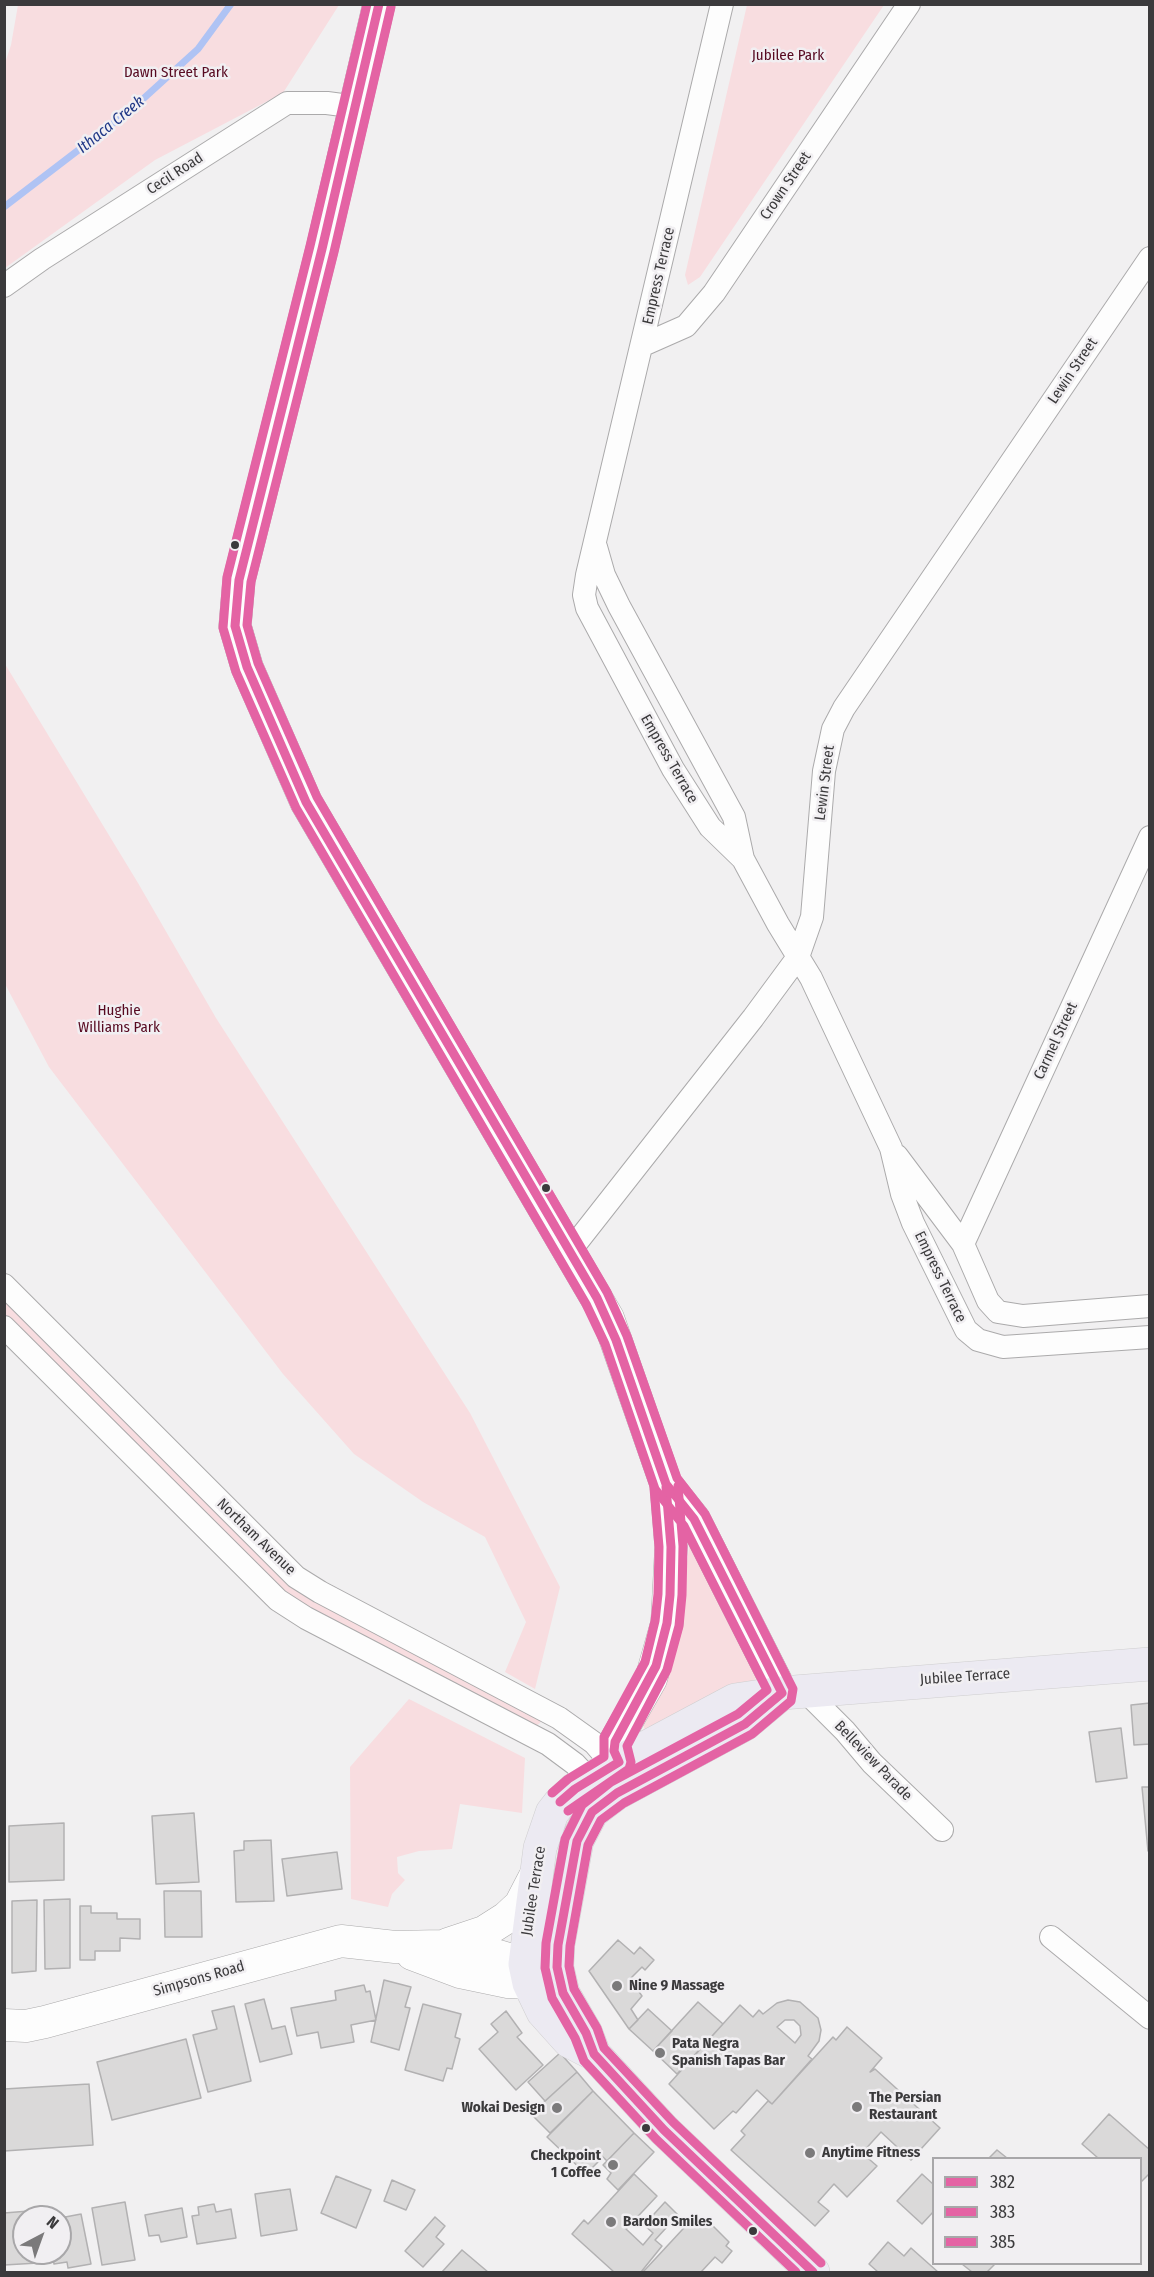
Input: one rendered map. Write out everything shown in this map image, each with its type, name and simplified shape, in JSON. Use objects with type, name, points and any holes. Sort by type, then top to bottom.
[{"type":"highway","name":"Jubilee Terrace","points":[[543,1976],[534,1878],[540,1848],[552,1814],[564,1798],[610,1775],[745,1724],[793,1692],[1148,1661]]},
{"type":"highway","name":"Jubilee Terrace","points":[[543,1976],[558,1945],[576,1841],[610,1775]]},
{"type":"highway","points":[[543,1976],[563,1993],[586,2033],[594,2054],[664,2130],[813,2272]]},
{"type":"main road","points":[[379,4],[357,107],[239,580],[235,626],[247,667],[306,802],[608,1318],[666,1484],[671,1547],[667,1623],[651,1679],[615,1742],[610,1775]]},
{"type":"main road","points":[[666,1484],[694,1519],[793,1692]]},
{"type":"main road","points":[[441,1946],[484,1932],[506,1918],[527,1895],[534,1878]]},
{"type":"main road","name":"Simpsons Road","points":[[4,2025],[26,2026],[45,2022],[341,1941],[395,1947],[441,1946],[492,1954],[543,1976]]},
{"type":"main road","name":"Simpsons Road","points":[[395,1947],[453,1970],[508,1982],[543,1976]]},
{"type":"street","name":"Empress Terrace","points":[[722,4],[585,588],[590,615],[662,749],[716,834],[743,859]]},
{"type":"street","name":"Crown Street","points":[[643,345],[686,326],[714,293],[909,4]]},
{"type":"street","name":"Cecil Road","points":[[4,286],[287,103],[327,103],[357,107]]},
{"type":"street","name":"Lewin Street","points":[[570,1251],[746,1028],[798,957],[812,917],[824,771],[833,729],[850,699],[1149,258]]},
{"type":"street","name":"Empress Terrace","points":[[596,547],[619,606],[734,817],[743,859],[818,992],[891,1148],[963,1245],[992,1307],[1005,1314],[1023,1317],[1149,1306]]},
{"type":"street","name":"Carmel Street","points":[[963,1245],[1149,837]]},
{"type":"street","name":"Empress Terrace","points":[[891,1148],[902,1194],[913,1223],[961,1322],[972,1336],[988,1344],[1010,1348],[1149,1337]]},
{"type":"street","name":"Northam Avenue","points":[[4,1285],[296,1577],[320,1592],[568,1723],[594,1743],[610,1775]]},
{"type":"street","name":"Northam Avenue","points":[[4,1327],[278,1600],[306,1618],[548,1744],[575,1764],[610,1775]]},
{"type":"street","name":"Belleview Parade","points":[[793,1692],[942,1830]]},
{"type":"street","points":[[1051,1937],[1149,2018]]},
{"type":"green space","name":"Dawn Street Park","points":[[18,5],[339,5],[283,93],[155,160],[5,268],[4,66],[11,45]]},
{"type":"green space","name":"Jubilee Park","points":[[747,5],[884,5],[700,277],[688,285],[685,275]]},
{"type":"green space","name":"Hughie Williams Park","points":[[5,664],[138,883],[216,1018],[470,1413],[560,1587],[535,1689],[505,1672],[526,1622],[485,1537],[423,1502],[354,1454],[283,1374],[49,1067],[5,984]]},
{"type":"green space","points":[[4,1297],[266,1561],[541,1720],[540,1723],[536,1726],[310,1610],[257,1569],[5,1315]]},
{"type":"green space","points":[[690,1541],[757,1673],[755,1681],[645,1730],[643,1725],[678,1628]]},
{"type":"green space","points":[[409,1699],[525,1758],[522,1813],[460,1804],[452,1849],[419,1851],[397,1857],[398,1873],[405,1880],[392,1894],[388,1907],[351,1899],[350,1767]]},
{"type":"building","points":[[1150,1703],[1150,1744],[1134,1745],[1131,1705]]},
{"type":"building","points":[[1121,1728],[1127,1778],[1096,1782],[1089,1732]]},
{"type":"building","points":[[1142,1787],[1150,1787],[1150,1851],[1148,1851]]},
{"type":"building","points":[[194,1813],[199,1882],[156,1884],[152,1816]]},
{"type":"building","points":[[64,1823],[64,1880],[9,1882],[9,1826]]},
{"type":"building","points":[[271,1840],[274,1901],[236,1902],[234,1851],[244,1850],[244,1841]]},
{"type":"building","points":[[337,1852],[342,1889],[287,1896],[282,1859]]},
{"type":"building","points":[[164,1891],[201,1891],[202,1937],[165,1937]]},
{"type":"building","points":[[70,1899],[70,1968],[45,1969],[44,1900]]},
{"type":"building","points":[[37,1900],[36,1971],[12,1973],[12,1901]]},
{"type":"building","points":[[80,1906],[91,1906],[91,1913],[117,1913],[117,1919],[140,1919],[140,1939],[120,1938],[120,1951],[95,1951],[95,1960],[80,1960]]},
{"type":"building","name":"Nine 9 Massage","points":[[618,1940],[634,1954],[640,1947],[654,1960],[645,1970],[642,1967],[630,1979],[642,1996],[631,2009],[638,2020],[629,2029],[589,1971]]},
{"type":"building","points":[[384,1980],[411,1987],[405,2007],[410,2008],[399,2050],[371,2042]]},
{"type":"building","points":[[364,1985],[366,1992],[370,1991],[376,2020],[351,2025],[354,2042],[321,2048],[318,2032],[297,2036],[291,2008],[336,2000],[335,1991]]},
{"type":"building","points":[[264,1999],[272,2029],[285,2026],[292,2054],[260,2062],[245,2004]]},
{"type":"building","points":[[788,2000],[800,2002],[818,2018],[821,2030],[819,2041],[808,2056],[812,2059],[772,2104],[757,2090],[736,2113],[733,2111],[714,2129],[669,2084],[740,2005],[753,2017],[759,2010],[763,2014],[777,2003]],"holes":[[[785,2020],[794,2020],[800,2026],[801,2035],[795,2043],[777,2027]]]},
{"type":"building","points":[[698,2002],[723,2024],[677,2074],[653,2051]]},
{"type":"building","points":[[423,2004],[461,2014],[455,2037],[460,2039],[452,2069],[447,2068],[443,2081],[405,2070]]},
{"type":"building","points":[[234,2006],[251,2081],[208,2092],[193,2035],[217,2029],[212,2011]]},
{"type":"building","points":[[648,2009],[672,2031],[653,2051],[629,2029]]},
{"type":"building","points":[[506,2011],[522,2033],[517,2037],[543,2065],[516,2090],[479,2049],[498,2032],[491,2024]]},
{"type":"building","points":[[847,2027],[882,2058],[870,2072],[875,2069],[940,2128],[911,2160],[881,2132],[862,2153],[877,2166],[847,2197],[834,2184],[818,2202],[829,2211],[815,2226],[731,2150],[745,2135],[741,2131],[768,2101],[772,2104],[833,2037],[836,2040]]},
{"type":"building","points":[[186,2039],[201,2098],[112,2120],[97,2062]]},
{"type":"building","points":[[560,2053],[577,2072],[545,2101],[528,2082]]},
{"type":"building","name":"Wokai Design","points":[[577,2072],[593,2091],[550,2133],[531,2114]]},
{"type":"building","points":[[89,2084],[93,2145],[4,2151],[4,2089]]},
{"type":"building","points":[[593,2091],[634,2133],[607,2161],[603,2157],[586,2174],[547,2137]]},
{"type":"building","points":[[1109,2114],[1150,2150],[1150,2173],[1142,2181],[1142,2157],[1097,2157],[1082,2144]]},
{"type":"building","points":[[634,2133],[654,2152],[618,2190],[607,2179],[611,2173],[603,2165]]},
{"type":"building","points":[[997,2150],[1006,2157],[990,2157]]},
{"type":"building","name":"Bardon Smiles","points":[[634,2174],[657,2196],[626,2229],[643,2245],[653,2233],[644,2225],[665,2202],[678,2215],[655,2240],[662,2246],[641,2272],[614,2272],[572,2234],[584,2220],[588,2224]]},
{"type":"building","points":[[922,2174],[932,2183],[932,2213],[922,2224],[897,2201]]},
{"type":"building","points":[[336,2176],[371,2190],[356,2228],[321,2213]]},
{"type":"building","points":[[392,2180],[415,2190],[406,2210],[384,2201]]},
{"type":"building","points":[[290,2189],[297,2230],[261,2236],[255,2194]]},
{"type":"building","points":[[125,2202],[135,2260],[102,2265],[92,2208]]},
{"type":"building","points":[[214,2204],[216,2212],[231,2209],[236,2238],[197,2244],[192,2216],[199,2215],[198,2207]]},
{"type":"building","points":[[182,2208],[187,2237],[161,2242],[159,2235],[149,2236],[145,2215]]},
{"type":"building","points":[[12,2212],[12,2265],[4,2265],[4,2213]]},
{"type":"building","points":[[81,2214],[91,2264],[68,2268],[68,2265],[72,2265],[72,2216]]},
{"type":"building","points":[[695,2216],[707,2227],[710,2223],[729,2242],[726,2246],[732,2251],[722,2263],[715,2257],[701,2272],[643,2272]]},
{"type":"building","points":[[435,2217],[445,2226],[436,2237],[444,2244],[423,2267],[405,2251]]},
{"type":"building","points":[[888,2242],[904,2256],[911,2248],[938,2272],[878,2272],[869,2264]]},
{"type":"building","points":[[462,2250],[488,2272],[442,2272]]},
{"type":"building","points":[[963,2265],[994,2265],[987,2272],[972,2272]]},
{"type":"waterway","name":"Ithaca Creek","points":[[4,207],[132,109],[198,49],[231,4]]},
{"type":"transit line","name":"383","points":[[367,4],[310,246],[227,577],[223,628],[236,672],[296,808],[586,1304],[605,1344],[655,1489],[684,1526],[767,1690],[738,1714],[611,1782],[582,1805],[565,1839],[546,1943],[545,1968],[552,1998],[575,2038],[584,2061],[656,2139],[796,2272]]},
{"type":"transit line","name":"382","points":[[379,4],[322,249],[239,580],[235,626],[247,667],[306,802],[597,1298],[616,1340],[666,1484],[694,1519],[782,1693],[745,1724],[617,1793],[592,1812],[577,1841],[558,1945],[557,1967],[563,1993],[586,2033],[594,2054],[664,2130],[813,2272]]},
{"type":"transit line","name":"385","points":[[391,7],[334,252],[251,582],[247,625],[258,663],[317,797],[607,1292],[627,1336],[677,1478],[705,1514],[793,1689],[791,1701],[752,1734],[624,1803],[601,1820],[588,1845],[570,1946],[569,1966],[574,1989],[597,2028],[604,2048],[673,2122],[821,2263]]},
{"type":"transit line","name":"383","points":[[568,1811],[629,1769],[631,1762],[627,1746],[667,1670],[679,1626],[682,1595],[683,1546],[678,1486]]},
{"type":"transit line","name":"382","points":[[560,1802],[575,1789],[619,1762],[614,1751],[615,1742],[656,1666],[667,1623],[670,1595],[671,1547],[666,1487]]},
{"type":"transit line","name":"385","points":[[552,1793],[568,1779],[604,1757],[604,1737],[645,1662],[655,1621],[658,1594],[659,1547],[654,1488]]},
{"type":"place","name":"Nine 9 Massage","points":[[617,1986]]},
{"type":"place","name":"Pata Negra Spanish Tapas Bar","points":[[660,2053]]},
{"type":"place","name":"The Persian Restaurant","points":[[857,2107]]},
{"type":"place","name":"Wokai Design","points":[[557,2108]]},
{"type":"place","name":"Anytime Fitness","points":[[810,2153]]},
{"type":"place","name":"Checkpoint 1 Coffee","points":[[613,2165]]},
{"type":"place","name":"Bardon Smiles","points":[[611,2222]]}]
